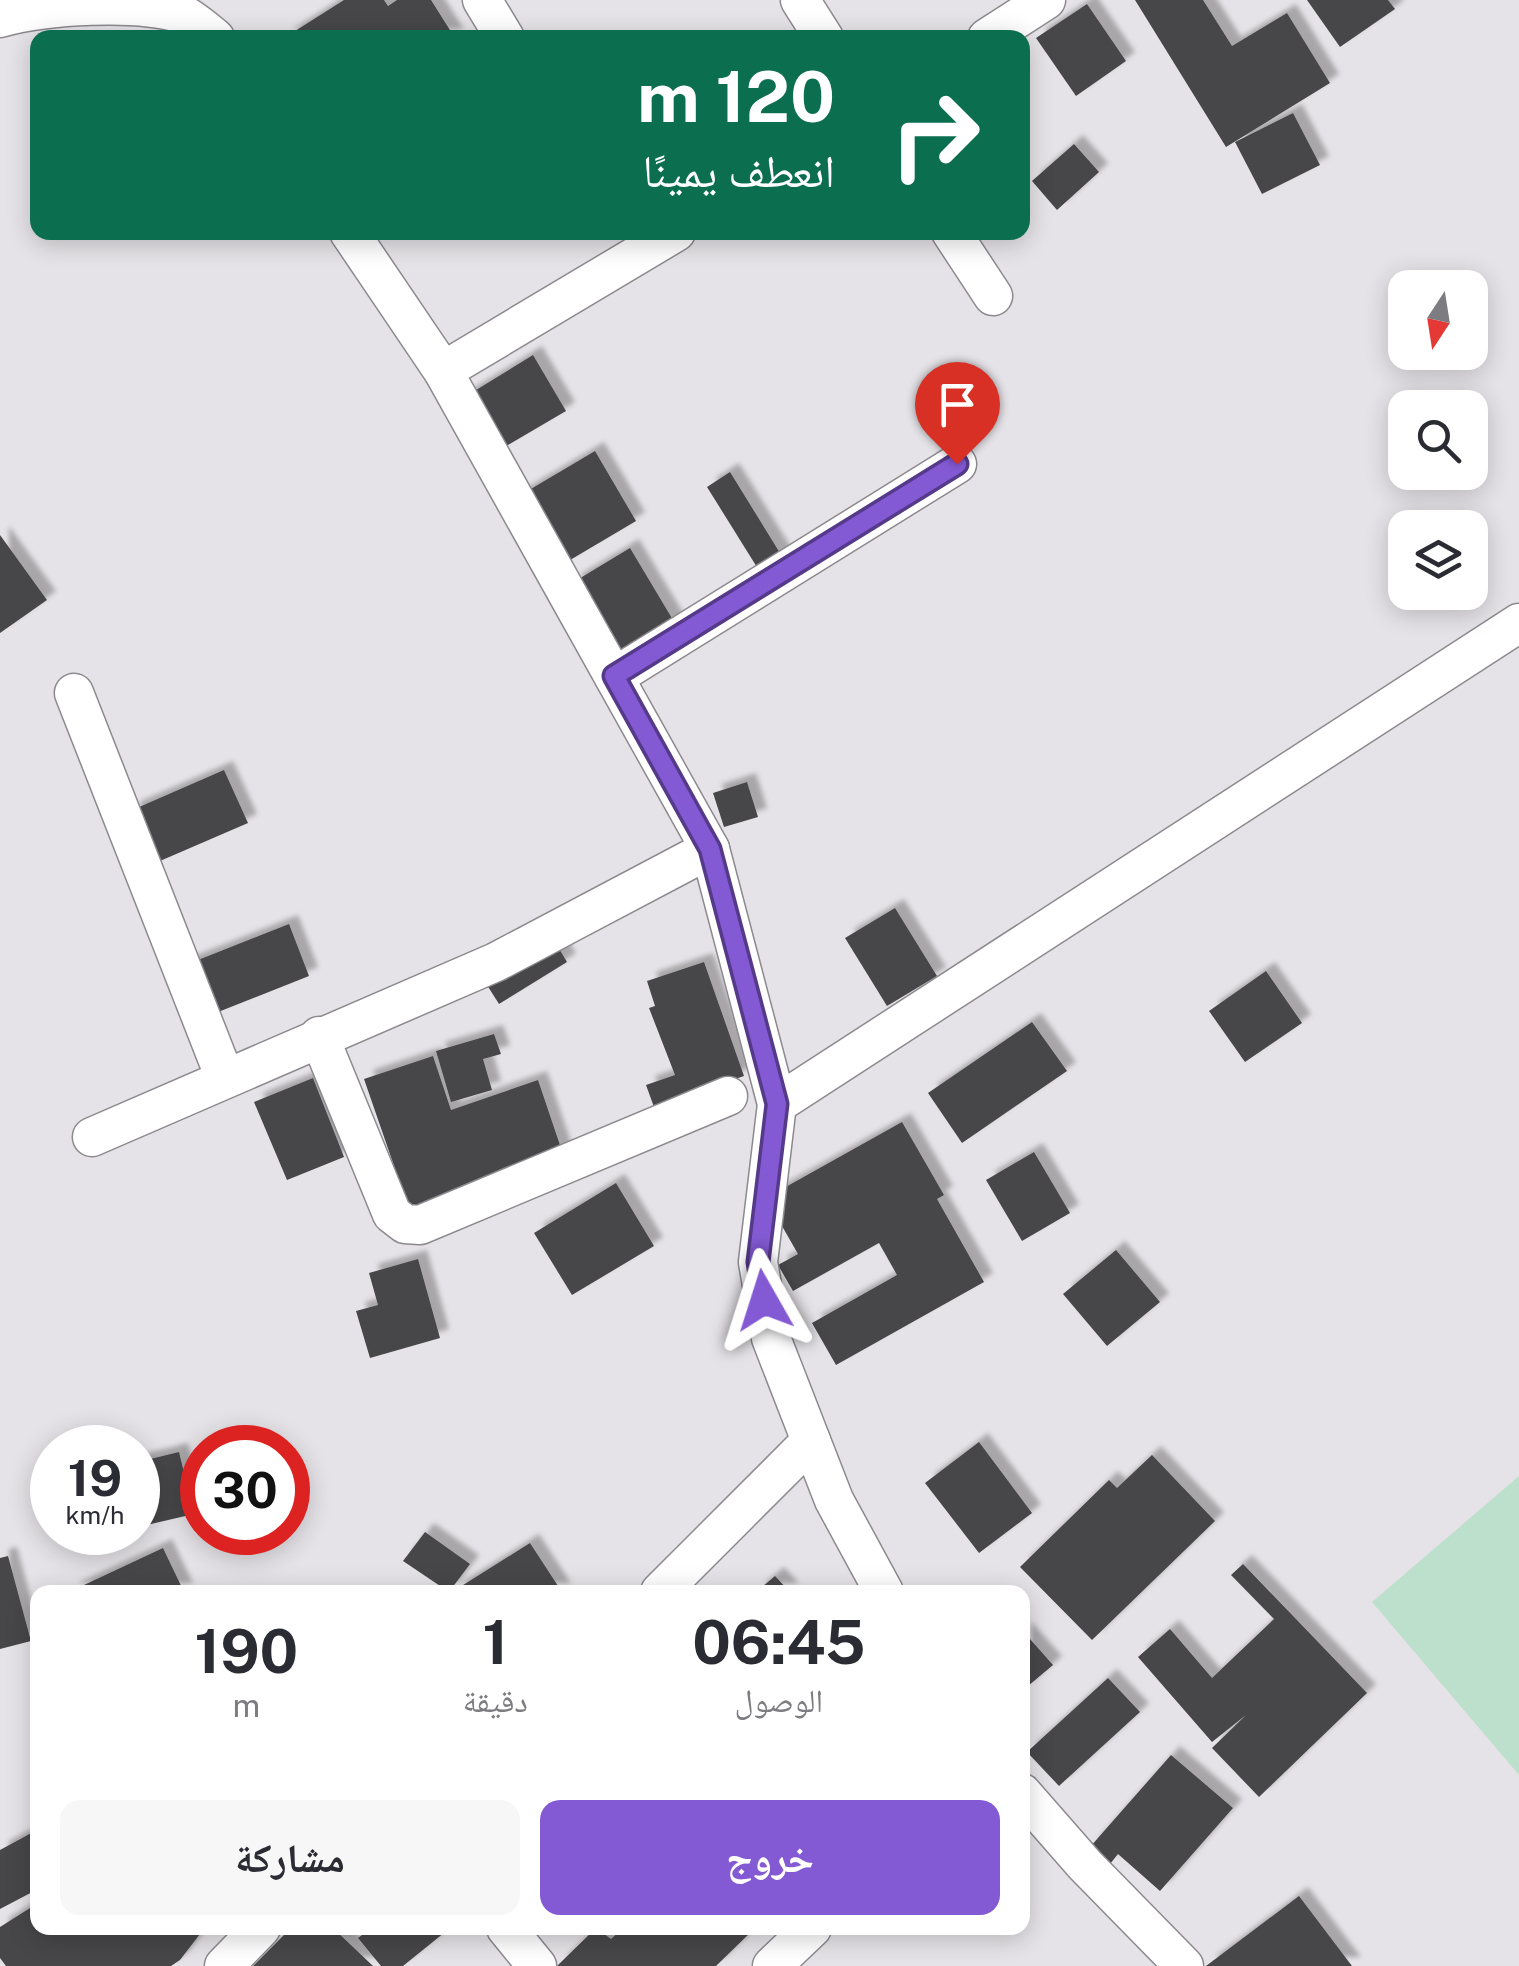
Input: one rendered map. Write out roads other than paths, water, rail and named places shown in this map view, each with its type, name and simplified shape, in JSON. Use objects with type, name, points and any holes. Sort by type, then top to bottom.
[{"type":"street","points":[[482,0],[500,30]]},
{"type":"street","points":[[800,0],[819,30]]},
{"type":"street","points":[[999,30],[1046,0]]},
{"type":"street","points":[[0,18],[40,7],[124,2],[185,7],[207,30]]},
{"type":"street","points":[[354,240],[442,371],[710,849],[777,1104],[758,1262],[771,1338],[834,1500],[880,1585]]},
{"type":"street","points":[[956,240],[993,296]]},
{"type":"street","points":[[442,371],[635,243]]},
{"type":"street","points":[[614,676],[957,464]]},
{"type":"street","points":[[777,1104],[1456,660],[1519,623]]},
{"type":"street","points":[[74,693],[225,1078]]},
{"type":"street","points":[[92,1137],[496,962],[710,849]]},
{"type":"street","points":[[319,1036],[392,1214],[405,1224],[420,1224],[728,1096]]},
{"type":"street","points":[[667,1585],[811,1441]]},
{"type":"street","points":[[1030,1802],[1168,1961]]},
{"type":"street","points":[[224,1966],[254,1935]]},
{"type":"street","points":[[512,1935],[537,1966]]},
{"type":"street","points":[[772,1966],[805,1935]]}]
